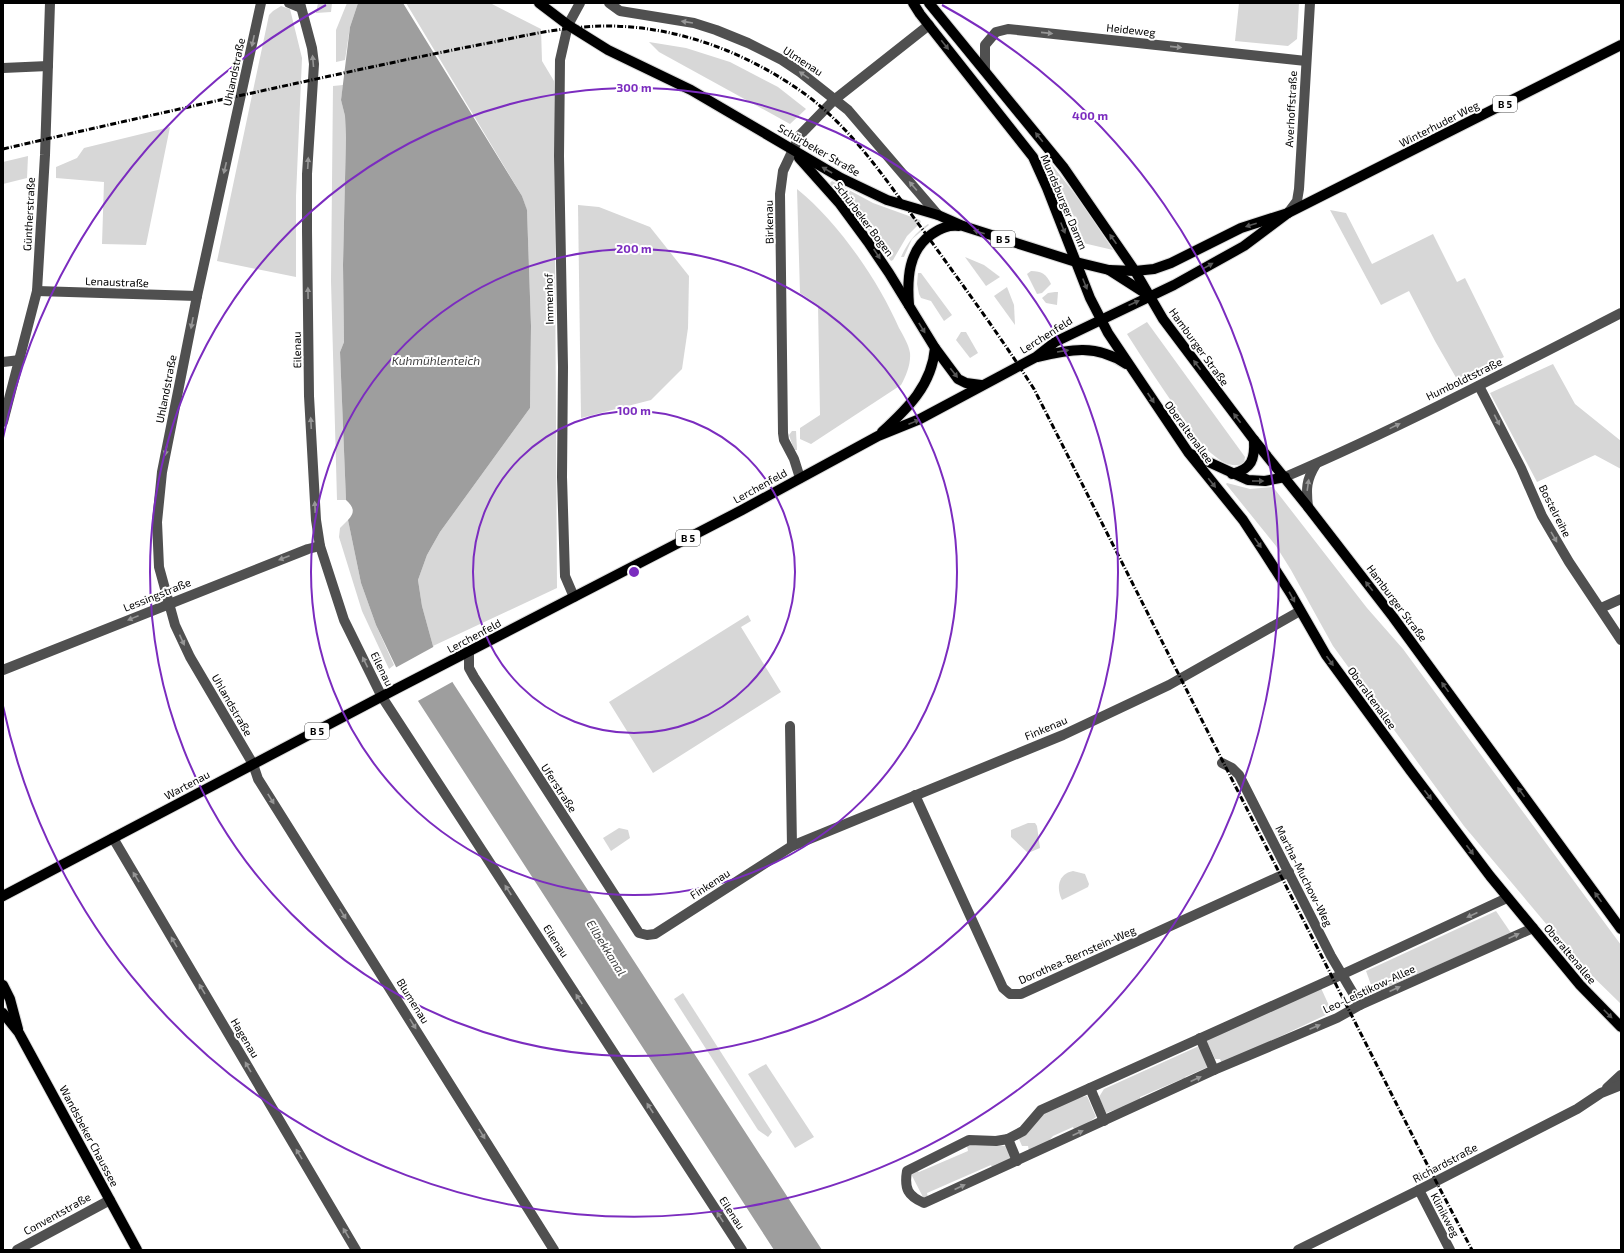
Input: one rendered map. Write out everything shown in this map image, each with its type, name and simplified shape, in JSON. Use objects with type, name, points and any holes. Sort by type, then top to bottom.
[{"type":"main road","name":"Schürbeker Straße","points":[[539,3],[568,25],[608,50],[691,90],[841,178],[887,200],[938,215],[963,226],[1076,262],[1109,270]]},
{"type":"main road","name":"Mundsburger Damm","points":[[913,3],[1032,157],[1047,188],[1090,298],[1129,366]]},
{"type":"main road","name":"Mundsburger Damm","points":[[929,3],[1064,168],[1136,271],[1150,296]]},
{"type":"main road","name":"Winterhuder Weg","points":[[1109,270],[1136,271],[1162,267],[1241,228],[1288,213],[1621,45]]},
{"type":"main road","name":"Schürbeker Bogen","points":[[792,150],[819,179],[849,216],[889,273],[909,308],[935,348],[958,379],[966,383],[981,385]]},
{"type":"main road","name":"Winterhuder Weg","points":[[1150,296],[1174,285],[1244,246],[1288,213]]},
{"type":"main road","name":"B 5","points":[[909,308],[908,280],[911,261],[918,248],[927,237],[944,227],[950,225],[963,226]]},
{"type":"main road","name":"B 5","points":[[1109,270],[1150,296]]},
{"type":"main road","name":"Lerchenfeld","points":[[382,697],[735,513],[878,436],[920,419],[981,385],[1036,357],[1055,342],[1101,318],[1150,296]]},
{"type":"main road","name":"Hamburger Straße","points":[[1150,296],[1163,319],[1254,440],[1285,477],[1393,617],[1621,928]]},
{"type":"main road","name":"B 5","points":[[878,436],[901,414],[921,390],[929,376],[934,359],[935,348]]},
{"type":"main road","points":[[1036,357],[1062,351],[1090,350],[1106,353],[1129,366]]},
{"type":"main road","name":"Oberaltenallee","points":[[1129,366],[1188,452],[1243,520],[1274,566],[1330,661],[1446,819],[1507,898],[1580,985],[1621,1027]]},
{"type":"main road","points":[[1232,474],[1243,471],[1249,466],[1253,455],[1254,440]]},
{"type":"main road","points":[[1188,452],[1232,474],[1248,480],[1265,481],[1285,477]]},
{"type":"main road","name":"Wartenau","points":[[3,896],[382,697]]},
{"type":"main road","name":"Wandsbeker Chaussee","points":[[3,986],[10,999],[20,1033],[137,1250]]},
{"type":"main road","name":"Wandsbeker Chaussee","points":[[3,1013],[20,1033]]},
{"type":"street","name":"Güntherstraße","points":[[3,422],[37,291],[45,155],[50,3]]},
{"type":"street","name":"Uhlandstraße","points":[[253,764],[190,657],[175,625],[159,567],[157,522],[162,472],[197,296],[261,3]]},
{"type":"street","points":[[289,3],[300,5]]},
{"type":"street","name":"Immenhof","points":[[574,597],[565,576],[562,477],[563,368],[559,181],[560,60],[568,25],[580,3]]},
{"type":"street","name":"Ulmenau","points":[[609,3],[620,11],[694,23],[716,30],[748,43],[782,60],[800,72],[848,110],[938,215]]},
{"type":"street","name":"Averhoffstraße","points":[[1288,213],[1297,201],[1299,189],[1310,3]]},
{"type":"street","name":"Eilenau","points":[[300,5],[312,48],[314,64],[308,174],[307,258],[309,396],[316,520],[320,546],[344,620],[382,697],[742,1250]]},
{"type":"street","name":"Birkenau","points":[[800,478],[794,459],[784,440],[783,433],[780,194],[783,171],[800,135],[834,100],[929,25]]},
{"type":"street","name":"Heideweg","points":[[985,70],[985,45],[996,32],[1008,29],[1306,61]]},
{"type":"street","points":[[3,68],[48,66]]},
{"type":"street","name":"Lenaustraße","points":[[37,291],[197,296]]},
{"type":"street","name":"Humboldtstraße","points":[[1285,477],[1348,449],[1479,386],[1621,313]]},
{"type":"street","points":[[3,362],[20,360]]},
{"type":"street","name":"Bostelreihe","points":[[1479,386],[1521,468],[1542,516],[1569,562],[1621,640]]},
{"type":"street","points":[[1308,507],[1307,485],[1309,475],[1316,464]]},
{"type":"street","name":"Lessingstraße","points":[[3,670],[169,603],[308,549],[320,546]]},
{"type":"street","points":[[1601,608],[1621,599]]},
{"type":"street","name":"Finkenau","points":[[639,933],[647,935],[655,934],[792,846],[1063,735],[1158,690],[1300,611]]},
{"type":"street","name":"Uferstraße","points":[[468,653],[469,668],[474,677],[639,933]]},
{"type":"street","points":[[790,726],[792,846]]},
{"type":"street","name":"Martha-Muchow-Weg","points":[[1222,763],[1232,768],[1239,775],[1342,975],[1360,1005]]},
{"type":"street","name":"Blumenau","points":[[253,764],[258,779],[554,1250]]},
{"type":"street","name":"Dorothea-Bernstein-Weg","points":[[915,795],[1003,988],[1012,994],[1021,994],[1289,872]]},
{"type":"street","name":"Hagenau","points":[[113,838],[356,1250]]},
{"type":"street","name":"Leo-Leistikow-Allee","points":[[1507,898],[1342,975],[1041,1110],[1022,1131],[1008,1139],[996,1141],[969,1140],[907,1171],[905,1182],[908,1192],[915,1199],[924,1203],[1214,1070],[1337,1018],[1360,1005],[1533,928]]},
{"type":"street","points":[[1200,1038],[1214,1070]]},
{"type":"street","name":"Richardstraße","points":[[1298,1250],[1419,1190],[1576,1109],[1601,1093],[1621,1075]]},
{"type":"street","name":"Richardstraße","points":[[1601,1093],[1621,1085]]},
{"type":"street","points":[[1090,1088],[1104,1121]]},
{"type":"street","points":[[1008,1139],[1017,1161]]},
{"type":"street","name":"Klinikweg","points":[[1419,1190],[1450,1250]]},
{"type":"street","name":"Conventstraße","points":[[17,1250],[110,1200]]},
{"type":"shaded area","points":[[318,3],[332,3],[331,12],[316,13]]},
{"type":"shaded area","points":[[347,3],[358,3],[350,27],[345,60],[336,62],[336,30]]},
{"type":"shaded area","points":[[406,3],[490,3],[541,29],[542,61],[554,81],[557,588],[433,646],[422,606],[418,580],[427,555],[440,532],[530,408],[531,326],[527,211],[522,196]]},
{"type":"shaded area","points":[[1239,3],[1299,3],[1297,39],[1288,46],[1235,41]]},
{"type":"shaded area","points":[[281,6],[290,9],[302,58],[296,196],[296,277],[217,261],[269,15]]},
{"type":"shaded area","points":[[649,42],[686,48],[730,62],[778,87],[806,109],[790,124],[659,52]]},
{"type":"shaded area","points":[[343,85],[341,100],[345,116],[346,137],[343,265],[344,342],[340,352],[346,500],[337,500],[331,281],[333,86]]},
{"type":"shaded area","points":[[170,127],[146,245],[102,244],[104,182],[56,178],[56,167],[77,158],[84,148]]},
{"type":"shaded area","points":[[28,156],[27,178],[3,184],[3,162]]},
{"type":"shaded area","points":[[1047,161],[1049,161],[1081,202],[1113,250],[1079,242],[1067,207]]},
{"type":"shaded area","points":[[832,181],[873,203],[920,220],[921,222],[907,236],[893,260],[891,261],[856,213],[831,185],[830,183]]},
{"type":"shaded area","points":[[797,189],[827,218],[856,253],[880,291],[906,340],[910,353],[908,370],[901,385],[811,444],[800,439],[800,428],[820,415],[818,305],[800,293]]},
{"type":"shaded area","points":[[578,205],[599,207],[650,227],[689,276],[688,328],[682,369],[651,400],[581,418]]},
{"type":"shaded area","points":[[1330,210],[1346,213],[1372,264],[1433,234],[1457,282],[1465,278],[1504,357],[1458,381],[1409,291],[1381,305]]},
{"type":"shaded area","points":[[928,224],[929,225],[912,239],[904,257],[901,257],[912,238]]},
{"type":"shaded area","points":[[965,257],[984,265],[1000,277],[986,286]]},
{"type":"shaded area","points":[[1031,271],[1043,274],[1051,284],[1042,293],[1037,294],[1027,274]]},
{"type":"shaded area","points":[[918,273],[921,273],[952,315],[944,321],[931,301],[921,298],[917,284]]},
{"type":"shaded area","points":[[1007,287],[1014,305],[1015,325],[994,296]]},
{"type":"shaded area","points":[[1058,292],[1057,305],[1046,303],[1042,298],[1048,293]]},
{"type":"shaded area","points":[[1147,322],[1245,457],[1244,463],[1233,465],[1226,463],[1211,453],[1197,438],[1127,334]]},
{"type":"shaded area","points":[[961,332],[966,332],[978,353],[970,358],[956,340]]},
{"type":"shaded area","points":[[1553,364],[1575,404],[1621,441],[1621,469],[1595,455],[1537,482],[1490,393]]},
{"type":"shaded area","points":[[792,431],[796,431],[797,450],[794,450],[789,435]]},
{"type":"shaded area","points":[[1226,484],[1250,489],[1273,487],[1367,608],[1403,649],[1621,945],[1621,1004],[1579,963],[1464,826],[1333,646],[1276,546]]},
{"type":"shaded area","points":[[348,520],[361,583],[376,625],[394,665],[389,669],[362,611],[339,537],[340,528]]},
{"type":"shaded area","points":[[748,615],[751,621],[741,627],[781,692],[653,773],[609,702]]},
{"type":"shaded area","points":[[1028,823],[1035,823],[1037,826],[1040,848],[1028,853],[1011,837],[1011,830]]},
{"type":"shaded area","points":[[619,828],[628,830],[630,838],[611,851],[603,838]]},
{"type":"shaded area","points":[[1073,871],[1085,874],[1089,884],[1088,887],[1062,900],[1059,891],[1061,878]]},
{"type":"shaded area","points":[[1496,911],[1511,933],[1374,993],[1366,971]]},
{"type":"shaded area","points":[[1320,986],[1332,1012],[1222,1064],[1220,1059],[1215,1059],[1206,1040]]},
{"type":"shaded area","points":[[683,993],[772,1132],[768,1137],[758,1130],[674,999]]},
{"type":"shaded area","points":[[1199,1046],[1208,1067],[1185,1077],[1186,1080],[1183,1082],[1182,1079],[1140,1097],[1140,1102],[1106,1113],[1099,1097],[1104,1089]]},
{"type":"shaded area","points":[[766,1064],[814,1137],[795,1148],[748,1074]]},
{"type":"shaded area","points":[[1087,1096],[1096,1117],[1075,1132],[1073,1127],[1053,1136],[1046,1144],[1029,1151],[1028,1146],[1022,1146],[1019,1139],[1029,1131],[1044,1112],[1062,1103]]},
{"type":"shaded area","points":[[971,1144],[1006,1146],[1012,1160],[993,1169],[991,1165],[927,1193],[928,1197],[924,1199],[910,1172],[915,1169],[919,1172],[968,1151],[967,1146]]},
{"type":"water","name":"Kuhmühlenteich","points":[[358,3],[403,3],[522,196],[527,210],[531,326],[530,408],[440,532],[427,555],[418,580],[422,606],[433,646],[453,683],[822,1250],[774,1250],[396,667],[376,625],[361,583],[348,520],[353,512],[353,509],[346,500],[340,352],[344,342],[343,265],[346,137],[345,116],[341,100],[350,27]]},
{"type":"pier","points":[[435,646],[454,681],[416,702],[395,668]]},
{"type":"railway","points":[[3,149],[438,53],[536,33],[593,26],[634,27],[660,31],[711,45],[736,54],[760,66],[805,94],[823,108],[839,124],[883,175],[980,309],[1034,389],[1472,1250]]},
{"type":"water label","name":"Eilbekkanal","points":[[606,948]]}]
